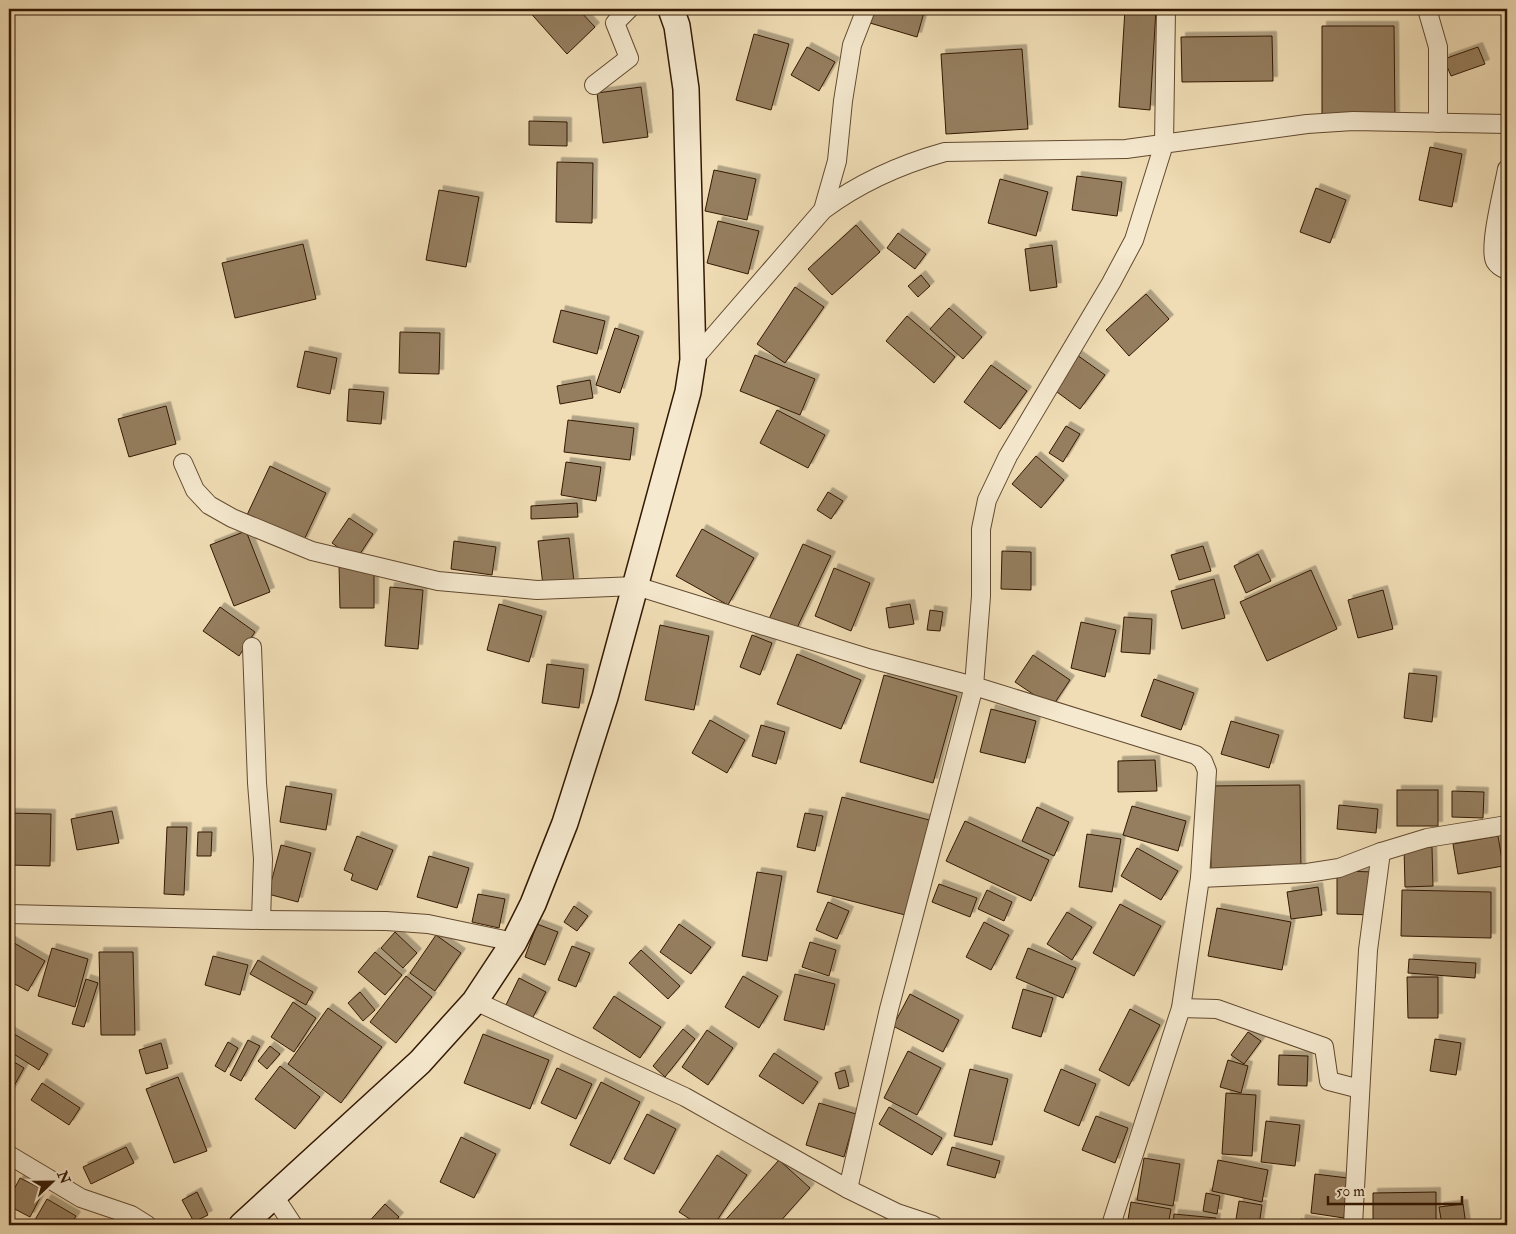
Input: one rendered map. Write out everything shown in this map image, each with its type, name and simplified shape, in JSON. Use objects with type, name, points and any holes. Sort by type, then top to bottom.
[{"type":"main road","points":[[242,1225],[420,1062],[474,1001],[514,942],[533,904],[565,823],[605,697],[636,586],[688,392],[693,360],[686,89],[677,26],[671,9]]},
{"type":"street","points":[[594,85],[630,58],[615,23],[629,9]]},
{"type":"street","points":[[823,210],[837,161],[843,101],[852,45],[866,9]]},
{"type":"street","points":[[848,1189],[889,1009],[974,686],[981,596],[980,529],[987,500],[1008,456],[1111,284],[1134,240],[1164,144],[1166,9]]},
{"type":"street","points":[[1427,9],[1438,47],[1438,123]]},
{"type":"street","points":[[693,360],[823,210],[844,195],[869,182],[922,159],[945,152],[1126,149],[1307,124],[1353,121],[1507,124]]},
{"type":"street","points":[[1507,169],[1494,238],[1493,255],[1500,267],[1507,270]]},
{"type":"street","points":[[183,463],[195,490],[209,505],[232,518],[312,551],[438,580],[537,590],[636,586],[871,659],[974,686],[1196,755],[1203,762],[1207,770],[1200,878],[1181,1008],[1111,1225]]},
{"type":"street","points":[[252,648],[257,783],[263,859],[261,920]]},
{"type":"street","points":[[1200,878],[1307,873],[1339,868],[1380,852],[1427,838],[1507,825]]},
{"type":"street","points":[[1353,1225],[1368,950],[1380,852]]},
{"type":"street","points":[[9,914],[386,921],[428,924],[514,942]]},
{"type":"street","points":[[474,1001],[685,1097],[848,1189],[897,1213],[933,1225]]},
{"type":"street","points":[[1181,1008],[1217,1009],[1324,1047],[1329,1081],[1360,1089]]},
{"type":"street","points":[[9,1155],[81,1198],[131,1215],[147,1225]]},
{"type":"street","points":[[274,1196],[293,1225]]},
{"type":"building","points":[[527,9],[578,9],[595,27],[567,54]]},
{"type":"building","points":[[874,9],[925,9],[917,37],[870,23]]},
{"type":"building","points":[[1125,9],[1156,9],[1150,110],[1119,107]]},
{"type":"building","points":[[1322,26],[1394,26],[1395,116],[1322,116]]},
{"type":"building","points":[[754,34],[789,44],[771,110],[736,100]]},
{"type":"building","points":[[1272,36],[1273,81],[1182,82],[1181,37]]},
{"type":"building","points":[[807,47],[835,62],[819,91],[791,75]]},
{"type":"building","points":[[1478,47],[1485,64],[1451,76],[1444,59]]},
{"type":"building","points":[[1022,49],[1028,129],[946,134],[941,54]]},
{"type":"building","points":[[1506,56],[1507,103],[1504,103]]},
{"type":"building","points":[[641,87],[648,137],[603,143],[597,93]]},
{"type":"building","points":[[529,121],[567,122],[567,146],[529,145]]},
{"type":"building","points":[[1430,147],[1462,154],[1452,207],[1419,200]]},
{"type":"building","points":[[557,162],[593,163],[592,223],[556,222]]},
{"type":"building","points":[[714,170],[756,179],[747,220],[705,211]]},
{"type":"building","points":[[1077,176],[1122,182],[1117,216],[1072,210]]},
{"type":"building","points":[[1000,179],[1048,192],[1036,236],[988,223]]},
{"type":"building","points":[[1316,188],[1346,200],[1330,243],[1300,232]]},
{"type":"building","points":[[439,190],[479,197],[466,267],[426,260]]},
{"type":"building","points":[[718,221],[759,231],[748,274],[707,263]]},
{"type":"building","points":[[856,225],[880,252],[832,295],[808,269]]},
{"type":"building","points":[[898,233],[926,254],[915,269],[887,248]]},
{"type":"building","points":[[303,244],[316,299],[235,318],[222,263]]},
{"type":"building","points":[[1052,245],[1057,287],[1030,291],[1025,249]]},
{"type":"building","points":[[921,275],[930,286],[918,297],[908,286]]},
{"type":"building","points":[[795,287],[824,307],[785,363],[757,344]]},
{"type":"building","points":[[1146,294],[1169,319],[1129,356],[1106,330]]},
{"type":"building","points":[[949,308],[982,337],[963,359],[930,329]]},
{"type":"building","points":[[561,310],[605,321],[597,354],[553,342]]},
{"type":"building","points":[[907,316],[955,357],[934,383],[886,341]]},
{"type":"building","points":[[615,328],[639,336],[620,393],[596,385]]},
{"type":"building","points":[[400,332],[440,333],[439,374],[399,373]]},
{"type":"building","points":[[305,351],[337,358],[330,394],[297,387]]},
{"type":"building","points":[[755,355],[815,379],[800,415],[740,391]]},
{"type":"building","points":[[1077,355],[1105,375],[1080,409],[1053,389]]},
{"type":"building","points":[[991,365],[1027,391],[1000,429],[964,402]]},
{"type":"building","points":[[590,380],[593,398],[560,404],[557,386]]},
{"type":"building","points":[[349,389],[384,392],[381,424],[347,421]]},
{"type":"building","points":[[166,406],[176,444],[129,457],[118,419]]},
{"type":"building","points":[[777,410],[825,435],[808,468],[760,443]]},
{"type":"building","points":[[568,420],[634,428],[630,460],[564,452]]},
{"type":"building","points":[[1066,426],[1080,434],[1063,462],[1049,453]]},
{"type":"building","points":[[1036,456],[1064,480],[1041,508],[1012,484]]},
{"type":"building","points":[[566,462],[601,467],[596,501],[561,495]]},
{"type":"building","points":[[270,466],[326,493],[303,542],[247,515]]},
{"type":"building","points":[[828,492],[843,501],[831,519],[817,510]]},
{"type":"building","points":[[577,503],[578,517],[531,519],[531,506]]},
{"type":"building","points":[[349,518],[373,534],[356,560],[332,543]]},
{"type":"building","points":[[702,529],[754,558],[728,605],[676,576]]},
{"type":"building","points":[[246,531],[270,592],[234,606],[210,545]]},
{"type":"building","points":[[569,538],[574,582],[543,586],[538,541]]},
{"type":"building","points":[[454,541],[496,547],[492,575],[451,569]]},
{"type":"building","points":[[803,544],[831,556],[795,632],[769,619]]},
{"type":"building","points":[[1203,546],[1211,571],[1179,580],[1171,555]]},
{"type":"building","points":[[1002,551],[1031,552],[1031,590],[1001,589]]},
{"type":"building","points":[[1258,554],[1271,581],[1246,593],[1234,566]]},
{"type":"building","points":[[339,565],[374,565],[374,608],[340,608]]},
{"type":"building","points":[[834,568],[870,583],[851,631],[815,616]]},
{"type":"building","points":[[1311,570],[1337,629],[1267,661],[1240,602]]},
{"type":"building","points":[[1214,579],[1225,618],[1182,629],[1171,591]]},
{"type":"building","points":[[390,587],[423,590],[418,649],[385,646]]},
{"type":"building","points":[[1383,590],[1393,629],[1358,638],[1348,600]]},
{"type":"building","points":[[499,604],[542,616],[529,662],[487,650]]},
{"type":"building","points":[[910,604],[914,624],[889,628],[886,608]]},
{"type":"building","points":[[220,607],[255,632],[239,656],[203,631]]},
{"type":"building","points":[[930,610],[943,612],[940,631],[927,630]]},
{"type":"building","points":[[1124,617],[1152,619],[1150,654],[1121,652]]},
{"type":"building","points":[[1081,622],[1116,630],[1105,677],[1071,668]]},
{"type":"building","points":[[660,625],[709,636],[694,710],[645,700]]},
{"type":"building","points":[[752,635],[772,643],[760,675],[740,667]]},
{"type":"building","points":[[797,654],[861,680],[841,729],[777,704]]},
{"type":"building","points":[[1033,655],[1070,680],[1052,707],[1015,682]]},
{"type":"building","points":[[547,664],[584,669],[579,708],[542,703]]},
{"type":"building","points":[[1409,673],[1437,676],[1432,722],[1404,718]]},
{"type":"building","points":[[884,675],[957,696],[933,783],[860,762]]},
{"type":"building","points":[[1154,679],[1194,693],[1181,730],[1141,716]]},
{"type":"building","points":[[991,709],[1036,721],[1025,763],[980,752]]},
{"type":"building","points":[[710,720],[745,740],[727,773],[692,753]]},
{"type":"building","points":[[1231,721],[1279,735],[1269,768],[1221,754]]},
{"type":"building","points":[[761,725],[785,732],[776,764],[752,756]]},
{"type":"building","points":[[1155,760],[1157,791],[1118,792],[1118,761]]},
{"type":"building","points":[[1300,785],[1301,871],[1211,872],[1210,786]]},
{"type":"building","points":[[286,786],[332,794],[326,830],[280,822]]},
{"type":"building","points":[[1397,790],[1438,790],[1438,826],[1397,826]]},
{"type":"building","points":[[1452,791],[1484,792],[1483,818],[1452,817]]},
{"type":"building","points":[[842,797],[933,821],[909,916],[817,892]]},
{"type":"building","points":[[1339,805],[1378,809],[1376,833],[1337,829]]},
{"type":"building","points":[[1132,806],[1186,821],[1178,851],[1123,835]]},
{"type":"building","points":[[1037,807],[1069,822],[1054,856],[1022,841]]},
{"type":"building","points":[[112,811],[119,843],[77,850],[71,819]]},
{"type":"building","points":[[9,813],[51,814],[50,866],[9,865]]},
{"type":"building","points":[[805,813],[823,816],[815,851],[797,847]]},
{"type":"building","points":[[965,821],[1049,860],[1031,901],[946,861]]},
{"type":"building","points":[[167,827],[187,827],[184,895],[164,894]]},
{"type":"building","points":[[198,832],[212,832],[211,856],[197,856]]},
{"type":"building","points":[[1087,834],[1121,839],[1112,892],[1079,887]]},
{"type":"building","points":[[357,836],[393,850],[377,890],[351,880],[353,874],[344,870]]},
{"type":"building","points":[[1498,836],[1503,866],[1458,874],[1453,844]]},
{"type":"building","points":[[281,845],[311,853],[298,902],[268,894]]},
{"type":"building","points":[[1404,847],[1432,847],[1433,886],[1405,887]]},
{"type":"building","points":[[1137,848],[1178,871],[1161,900],[1121,876]]},
{"type":"building","points":[[429,856],[469,868],[457,908],[417,897]]},
{"type":"building","points":[[1337,871],[1377,872],[1376,915],[1337,914]]},
{"type":"building","points":[[757,872],[782,876],[767,961],[742,956]]},
{"type":"building","points":[[939,884],[977,898],[970,917],[932,902]]},
{"type":"building","points":[[1318,887],[1322,915],[1291,919],[1287,892]]},
{"type":"building","points":[[987,890],[1012,902],[1004,921],[978,909]]},
{"type":"building","points":[[1402,890],[1491,892],[1491,938],[1401,936]]},
{"type":"building","points":[[478,894],[505,899],[499,928],[472,922]]},
{"type":"building","points":[[828,902],[849,911],[837,939],[816,930]]},
{"type":"building","points":[[1120,904],[1161,926],[1134,976],[1093,953]]},
{"type":"building","points":[[574,906],[588,916],[577,931],[564,922]]},
{"type":"building","points":[[1217,908],[1291,922],[1282,970],[1208,956]]},
{"type":"building","points":[[1067,912],[1092,927],[1072,960],[1047,944]]},
{"type":"building","points":[[984,922],[1009,935],[991,970],[966,957]]},
{"type":"building","points":[[537,924],[558,932],[545,965],[525,957]]},
{"type":"building","points":[[679,924],[711,947],[691,974],[660,952]]},
{"type":"building","points":[[395,932],[417,953],[403,968],[381,948]]},
{"type":"building","points":[[436,935],[461,953],[435,991],[410,973]]},
{"type":"building","points":[[9,940],[45,961],[28,991],[9,981]]},
{"type":"building","points":[[810,942],[836,950],[829,976],[802,967]]},
{"type":"building","points":[[572,946],[590,953],[576,987],[558,980]]},
{"type":"building","points":[[52,948],[88,959],[75,1007],[38,996]]},
{"type":"building","points":[[1028,948],[1076,968],[1063,998],[1016,978]]},
{"type":"building","points":[[641,950],[680,986],[668,999],[629,963]]},
{"type":"building","points":[[99,952],[133,952],[135,1035],[101,1035]]},
{"type":"building","points":[[375,952],[402,975],[385,995],[358,972]]},
{"type":"building","points":[[213,956],[248,965],[240,995],[205,985]]},
{"type":"building","points":[[1409,959],[1476,963],[1475,978],[1408,973]]},
{"type":"building","points":[[258,960],[313,992],[306,1005],[250,974]]},
{"type":"building","points":[[795,974],[835,984],[824,1030],[784,1020]]},
{"type":"building","points":[[406,976],[432,997],[396,1043],[370,1022]]},
{"type":"building","points":[[743,976],[778,996],[759,1028],[725,1007]]},
{"type":"building","points":[[1407,977],[1438,977],[1438,1018],[1408,1018]]},
{"type":"building","points":[[519,978],[546,992],[532,1019],[506,1005]]},
{"type":"building","points":[[86,979],[98,983],[84,1027],[72,1024]]},
{"type":"building","points":[[1023,989],[1053,998],[1041,1037],[1012,1028]]},
{"type":"building","points":[[360,992],[375,1010],[363,1021],[348,1003]]},
{"type":"building","points":[[910,994],[959,1020],[943,1052],[893,1026]]},
{"type":"building","points":[[614,996],[661,1027],[640,1058],[593,1028]]},
{"type":"building","points":[[293,1002],[316,1018],[294,1052],[271,1037]]},
{"type":"building","points":[[328,1008],[382,1047],[341,1103],[288,1064]]},
{"type":"building","points":[[1130,1009],[1160,1025],[1129,1086],[1099,1070]]},
{"type":"building","points":[[683,1029],[695,1039],[665,1077],[653,1066]]},
{"type":"building","points":[[707,1030],[733,1048],[708,1085],[682,1067]]},
{"type":"building","points":[[9,1031],[48,1054],[39,1070],[9,1051]]},
{"type":"building","points":[[1248,1032],[1261,1041],[1244,1064],[1231,1055]]},
{"type":"building","points":[[483,1034],[549,1060],[530,1109],[464,1083]]},
{"type":"building","points":[[1435,1039],[1461,1043],[1456,1075],[1430,1071]]},
{"type":"building","points":[[248,1040],[260,1046],[241,1081],[230,1075]]},
{"type":"building","points":[[228,1042],[238,1048],[225,1072],[215,1066]]},
{"type":"building","points":[[161,1043],[168,1068],[146,1074],[139,1050]]},
{"type":"building","points":[[270,1046],[280,1054],[267,1069],[258,1061]]},
{"type":"building","points":[[908,1051],[941,1068],[917,1115],[884,1098]]},
{"type":"building","points":[[774,1053],[818,1082],[803,1104],[759,1076]]},
{"type":"building","points":[[1279,1055],[1308,1056],[1307,1086],[1278,1085]]},
{"type":"building","points":[[9,1059],[24,1068],[9,1095]]},
{"type":"building","points":[[1228,1060],[1248,1066],[1241,1093],[1220,1087]]},
{"type":"building","points":[[280,1066],[320,1097],[295,1129],[255,1099]]},
{"type":"building","points":[[557,1068],[592,1084],[576,1119],[541,1103]]},
{"type":"building","points":[[970,1069],[1008,1079],[992,1145],[954,1136]]},
{"type":"building","points":[[1061,1069],[1096,1084],[1079,1126],[1044,1111]]},
{"type":"building","points":[[845,1070],[849,1086],[839,1089],[835,1073]]},
{"type":"building","points":[[178,1077],[207,1151],[174,1163],[146,1089]]},
{"type":"building","points":[[601,1082],[640,1102],[610,1164],[570,1145]]},
{"type":"building","points":[[42,1083],[80,1108],[69,1125],[31,1100]]},
{"type":"building","points":[[1226,1093],[1256,1095],[1252,1156],[1222,1154]]},
{"type":"building","points":[[819,1103],[856,1114],[844,1157],[806,1145]]},
{"type":"building","points":[[889,1107],[942,1138],[932,1155],[879,1124]]},
{"type":"building","points":[[647,1114],[676,1129],[654,1174],[624,1159]]},
{"type":"building","points":[[1096,1116],[1128,1128],[1115,1163],[1082,1150]]},
{"type":"building","points":[[1266,1121],[1300,1125],[1295,1166],[1261,1162]]},
{"type":"building","points":[[461,1137],[496,1154],[474,1198],[440,1182]]},
{"type":"building","points":[[126,1147],[134,1163],[91,1184],[83,1167]]},
{"type":"building","points":[[952,1147],[1000,1161],[995,1178],[947,1165]]},
{"type":"building","points":[[717,1155],[747,1175],[714,1225],[699,1225],[679,1212]]},
{"type":"building","points":[[1144,1158],[1180,1164],[1173,1206],[1137,1200]]},
{"type":"building","points":[[779,1160],[810,1188],[777,1225],[721,1225]]},
{"type":"building","points":[[1218,1160],[1268,1170],[1262,1202],[1212,1191]]},
{"type":"building","points":[[1315,1174],[1348,1178],[1344,1218],[1311,1213]]},
{"type":"building","points":[[20,1178],[44,1190],[30,1217],[9,1206],[9,1199]]},
{"type":"building","points":[[197,1192],[208,1215],[194,1222],[182,1200]]},
{"type":"building","points":[[1436,1192],[1436,1225],[1373,1225],[1373,1193]]},
{"type":"building","points":[[1206,1193],[1220,1196],[1217,1214],[1203,1211]]},
{"type":"building","points":[[47,1199],[76,1216],[70,1225],[32,1225]]},
{"type":"building","points":[[1239,1201],[1262,1205],[1259,1225],[1235,1225]]},
{"type":"building","points":[[1131,1202],[1171,1209],[1168,1225],[1127,1225]]},
{"type":"building","points":[[385,1204],[399,1217],[392,1225],[366,1225]]},
{"type":"building","points":[[1463,1204],[1466,1225],[1442,1225],[1439,1207]]},
{"type":"building","points":[[1174,1214],[1216,1218],[1215,1225],[1173,1225]]},
{"type":"building","points":[[1301,1219],[1335,1225],[1300,1225]]}]
